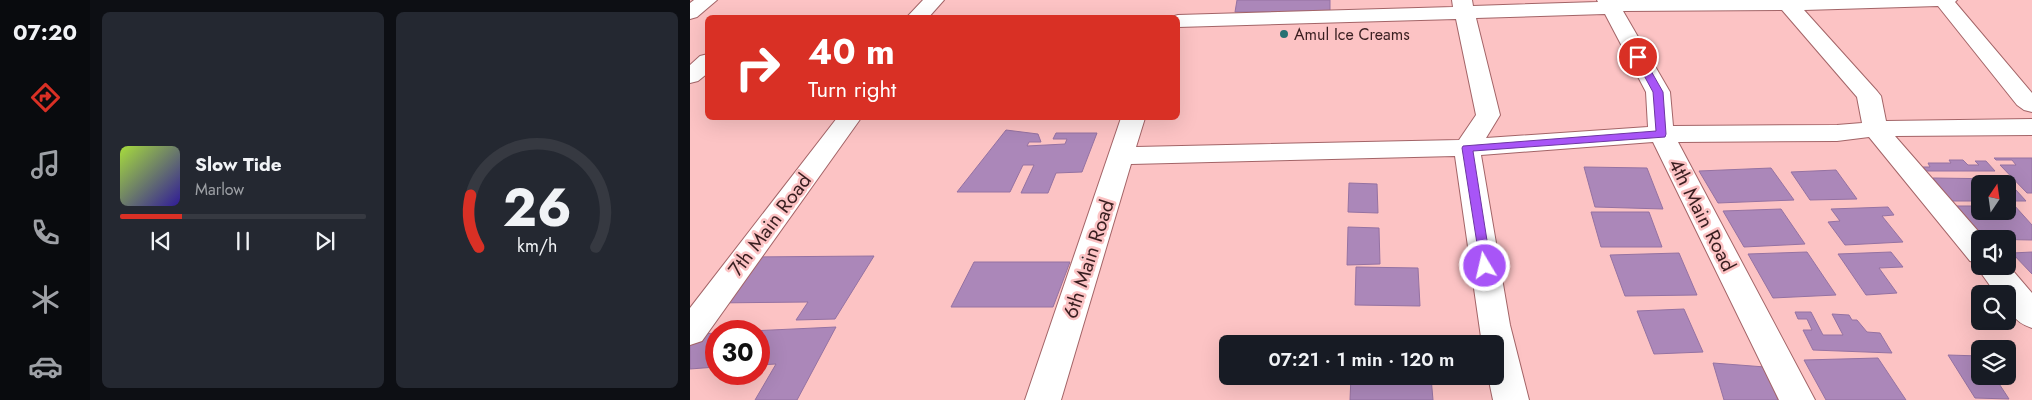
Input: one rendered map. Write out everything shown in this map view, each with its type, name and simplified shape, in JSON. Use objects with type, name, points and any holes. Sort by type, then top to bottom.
[{"type":"street","points":[[690,13],[706,0]]},
{"type":"street","points":[[919,15],[934,0]]},
{"type":"street","points":[[1166,15],[1173,0]]},
{"type":"street","points":[[1943,0],[2025,100],[2032,105]]},
{"type":"street","points":[[1180,20],[1463,6],[1610,8],[1608,3],[1947,0]]},
{"type":"street","points":[[1786,2],[1870,96],[1875,129],[1971,243]]},
{"type":"street","name":"4th Main Road","points":[[1608,3],[1658,92],[1661,134],[1796,400]]},
{"type":"street","points":[[1463,6],[1488,115],[1467,148],[1494,325],[1511,400]]},
{"type":"street","points":[[690,25],[705,25]]},
{"type":"street","points":[[690,76],[705,64]]},
{"type":"street","name":"7th Main Road","points":[[690,332],[848,120]]},
{"type":"street","name":"6th Main Road","points":[[1044,400],[1132,120]]},
{"type":"street","points":[[1122,156],[1467,148],[1661,134],[1837,133],[1875,129],[2032,128]]},
{"type":"street","points":[[1999,275],[2032,315]]},
{"type":"building","points":[[1237,0],[1330,0],[1330,11],[1235,12]]},
{"type":"building","points":[[1006,130],[1038,134],[1041,142],[1029,142],[1027,146],[1065,144],[1067,139],[1053,139],[1056,133],[1097,133],[1082,172],[1056,173],[1048,193],[1021,193],[1034,165],[1023,165],[1010,192],[957,192]]},
{"type":"building","points":[[1994,158],[2032,158],[2032,193],[2027,193],[2016,182],[2016,175],[2010,175],[2000,165],[2016,165],[2012,160],[1996,160]]},
{"type":"building","points":[[1949,160],[1963,160],[1968,165],[1979,165],[1975,161],[1986,161],[1995,171],[1926,171],[1923,167],[1930,167],[1928,163],[1951,163]]},
{"type":"building","points":[[1584,167],[1647,168],[1663,209],[1595,207]]},
{"type":"building","points":[[1771,168],[1794,200],[1718,203],[1699,171]]},
{"type":"building","points":[[1836,170],[1857,199],[1810,200],[1791,172]]},
{"type":"building","points":[[1933,178],[1971,179],[1971,201],[1951,201]]},
{"type":"building","points":[[1349,183],[1377,184],[1378,213],[1348,212]]},
{"type":"building","points":[[2016,190],[2026,201],[2016,201]]},
{"type":"building","points":[[1946,206],[1971,206],[1971,220],[2016,220],[2016,207],[2032,225],[2032,240],[2016,240],[2016,230],[1971,230],[1971,232]]},
{"type":"building","points":[[1888,207],[1894,215],[1882,216],[1903,242],[1845,245],[1828,222],[1840,221],[1831,209]]},
{"type":"building","points":[[1781,209],[1805,244],[1744,247],[1723,211]]},
{"type":"building","points":[[1591,212],[1649,212],[1662,247],[1601,247]]},
{"type":"building","points":[[1348,227],[1379,228],[1380,264],[1347,265]]},
{"type":"building","points":[[1807,252],[1836,295],[1773,298],[1748,254]]},
{"type":"building","points":[[1891,252],[1903,267],[1879,268],[1897,293],[1866,295],[1838,254]]},
{"type":"building","points":[[2032,252],[2032,274],[2016,257],[2016,253]]},
{"type":"building","points":[[1679,253],[1697,295],[1625,296],[1610,255]]},
{"type":"building","points":[[874,256],[835,319],[796,320],[808,302],[711,303],[746,257]]},
{"type":"building","points":[[974,262],[1070,262],[1053,307],[951,307]]},
{"type":"building","points":[[1356,267],[1418,268],[1420,306],[1355,305]]},
{"type":"building","points":[[1684,309],[1703,352],[1654,354],[1637,311]]},
{"type":"building","points":[[1795,312],[1811,312],[1823,335],[1843,335],[1832,314],[1849,315],[1852,320],[1857,320],[1867,332],[1880,333],[1892,353],[1813,350],[1803,330],[1812,330],[1807,319],[1798,319]]},
{"type":"building","points":[[836,327],[797,400],[755,400],[764,385],[770,385],[770,374],[776,364],[770,364],[770,330]]},
{"type":"building","points":[[705,334],[705,368],[690,369],[690,335]]},
{"type":"building","points":[[1948,355],[1971,356],[1971,385],[2000,385],[2009,399],[1975,398]]},
{"type":"building","points":[[1878,358],[1906,400],[1826,400],[1804,360]]},
{"type":"building","points":[[1713,363],[1765,367],[1778,400],[1724,400]]},
{"type":"building","points":[[1351,385],[1432,385],[1433,400],[1350,400]]},
{"type":"place","name":"Amul Ice Creams","points":[[1284,34]]},
{"type":"route","points":[[1485,266],[1467,148],[1661,134],[1658,92],[1638,57]]}]
